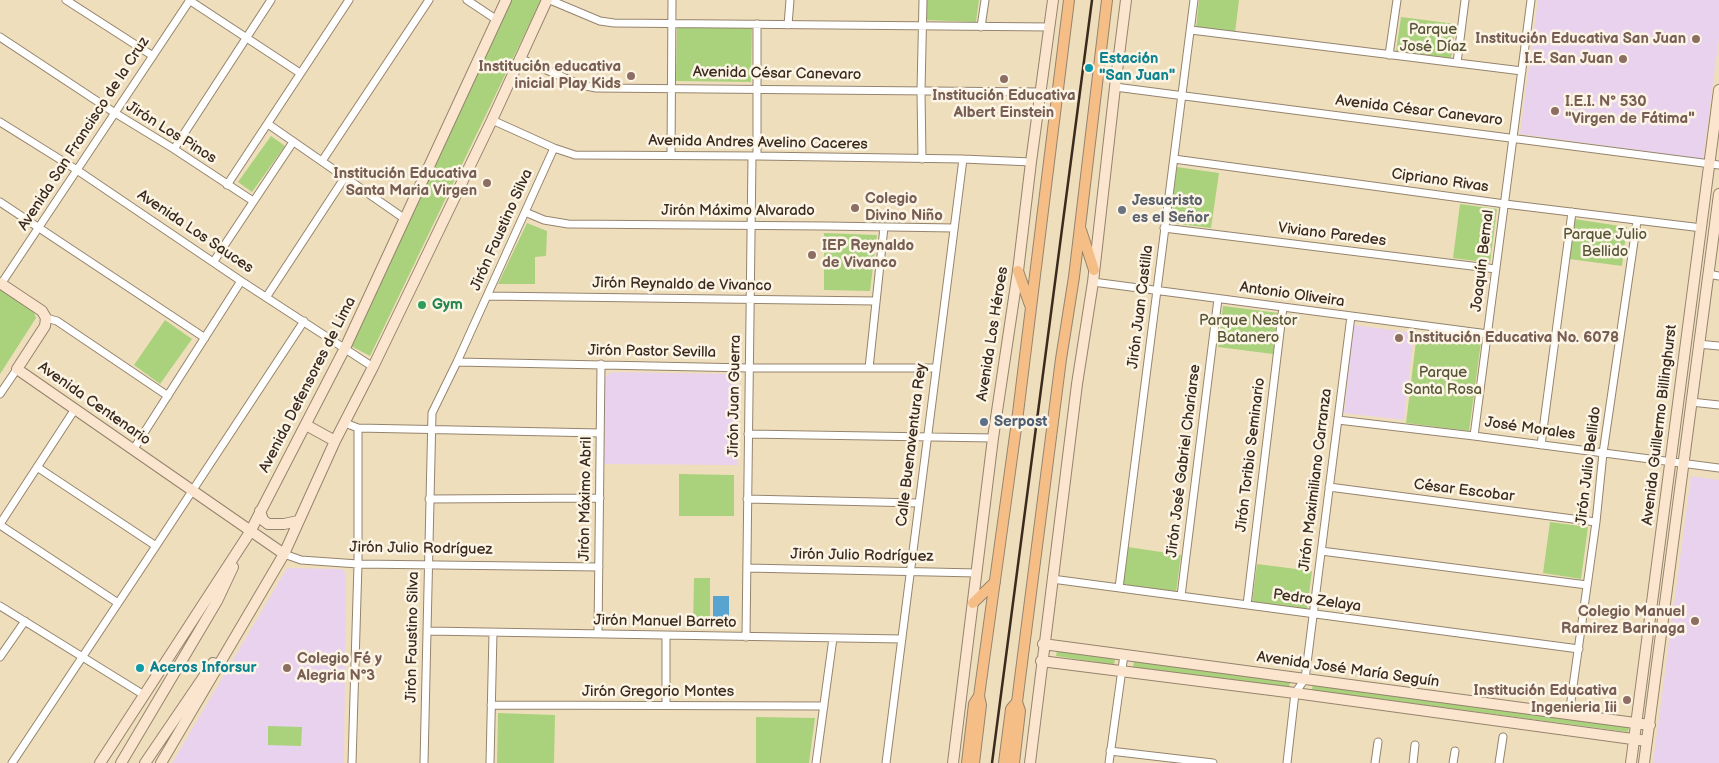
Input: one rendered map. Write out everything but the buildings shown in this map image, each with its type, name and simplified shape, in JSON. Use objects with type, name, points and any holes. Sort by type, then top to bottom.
[{"type":"main road","name":"Avenida Defensores de Lima","points":[[100,763],[250,532],[344,348],[506,0]]},
{"type":"main road","points":[[161,763],[284,554],[335,441],[492,120],[519,58],[549,0]]},
{"type":"main road","name":"Avenida Los Héroes","points":[[953,763],[993,438],[1018,270],[1053,0]]},
{"type":"main road","points":[[974,763],[981,705],[979,696],[1031,309],[1069,0]]},
{"type":"main road","points":[[1014,763],[1020,711],[1017,702],[1058,378],[1080,228],[1107,0]]},
{"type":"main road","points":[[1030,763],[1041,661],[1077,384],[1093,282],[1126,0]]},
{"type":"main road","name":"Avenida Guillermo Billinghurst","points":[[1631,763],[1705,200],[1714,165],[1719,90]]},
{"type":"main road","points":[[1705,200],[1719,199]]},
{"type":"main road","name":"Avenida Guillermo Billinghurst","points":[[1644,763],[1698,344],[1719,199]]},
{"type":"main road","points":[[1704,213],[1718,215]]},
{"type":"main road","points":[[1080,228],[1094,270]]},
{"type":"main road","points":[[1018,270],[1031,309]]},
{"type":"main road","points":[[1,283],[42,311],[46,318]]},
{"type":"main road","name":"Avenida Centenario","points":[[46,318],[45,326],[17,369],[250,532]]},
{"type":"main road","points":[[306,425],[335,441]]},
{"type":"main road","points":[[260,511],[263,520],[268,524],[284,524],[298,521]]},
{"type":"main road","points":[[121,763],[217,601],[250,532]]},
{"type":"main road","name":"Jirón Julio Rodríguez","points":[[250,532],[284,554]]},
{"type":"main road","points":[[973,603],[994,582]]},
{"type":"main road","points":[[145,763],[264,587]]},
{"type":"main road","name":"Avenida José María Seguín","points":[[1044,644],[1650,725]]},
{"type":"main road","name":"Avenida José María Seguín","points":[[1041,661],[1296,693],[1647,742]]},
{"type":"main road","points":[[967,763],[974,704],[979,696]]},
{"type":"main road","points":[[1004,763],[1011,709],[1017,702]]},
{"type":"street","points":[[66,0],[76,2],[153,56]]},
{"type":"street","points":[[190,0],[300,73]]},
{"type":"street","name":"Avenida San Francisco de la Cruz","points":[[1,283],[39,229],[190,0]]},
{"type":"street","points":[[174,149],[271,0]]},
{"type":"street","points":[[227,185],[349,0]]},
{"type":"street","points":[[322,161],[429,0]]},
{"type":"street","points":[[467,0],[497,20]]},
{"type":"street","points":[[549,0],[600,21],[1050,27]]},
{"type":"street","points":[[671,155],[672,0]]},
{"type":"street","points":[[788,25],[790,0]]},
{"type":"street","points":[[922,159],[923,0]]},
{"type":"street","points":[[982,27],[985,0]]},
{"type":"street","name":"Jirón Juan Castilla","points":[[1119,588],[1194,0]]},
{"type":"street","points":[[1390,55],[1397,0]]},
{"type":"street","points":[[1457,63],[1465,0]]},
{"type":"street","name":"Joaquín Bernal","points":[[1474,436],[1531,0]]},
{"type":"street","name":"Jirón Juan Guerra","points":[[746,637],[751,225],[758,24]]},
{"type":"street","points":[[1190,30],[1522,71]]},
{"type":"street","name":"Jirón Los Pinos","points":[[0,37],[253,202]]},
{"type":"street","name":"Avenida César Canevaro","points":[[519,58],[581,85],[596,88],[1041,92]]},
{"type":"street","name":"Avenida César Canevaro","points":[[1115,87],[1714,165]]},
{"type":"street","name":"Avenida Andres Avelino Caceres","points":[[492,120],[554,148],[575,154],[962,159],[1031,162]]},
{"type":"street","points":[[0,131],[2,123]]},
{"type":"street","name":"Avenida Los Sauces","points":[[2,123],[77,170],[241,281],[373,366]]},
{"type":"street","points":[[268,124],[405,219]]},
{"type":"street","points":[[214,261],[293,142]]},
{"type":"street","name":"Jirón Faustino Silva","points":[[424,763],[432,413],[488,296],[554,148]]},
{"type":"street","name":"Calle Buenaventura Rey","points":[[886,763],[962,159]]},
{"type":"street","name":"Cipriano Rivas","points":[[1174,159],[1504,204],[1702,228]]},
{"type":"street","points":[[267,296],[345,177]]},
{"type":"street","points":[[0,202],[205,338]]},
{"type":"street","name":"Jirón Máximo Alvarado","points":[[525,212],[544,220],[568,224],[954,228]]},
{"type":"street","points":[[1541,445],[1572,212]]},
{"type":"street","name":"Jirón Julio Bellido","points":[[1569,715],[1596,522],[1603,453],[1637,221]]},
{"type":"street","points":[[869,368],[884,227]]},
{"type":"street","name":"Viviano Paredes","points":[[1164,228],[1496,269]]},
{"type":"street","points":[[1708,274],[1719,276]]},
{"type":"street","points":[[133,450],[241,281]]},
{"type":"street","name":"Antonio Oliveira","points":[[1093,282],[1488,334]]},
{"type":"street","name":"Jirón Reynaldo de Vivanco","points":[[488,296],[876,301]]},
{"type":"street","name":"Jirón José Gabriel Chariarse","points":[[1181,596],[1218,299]]},
{"type":"street","name":"Jirón Toribio Seminario","points":[[1247,605],[1283,307]]},
{"type":"street","name":"Jirón Maximiliano Carranza","points":[[1287,763],[1296,693],[1305,679],[1351,316]]},
{"type":"street","points":[[46,318],[57,321],[168,396]]},
{"type":"street","points":[[12,763],[304,321]]},
{"type":"street","points":[[1698,344],[1719,346]]},
{"type":"street","name":"Jirón Pastor Sevilla","points":[[457,362],[749,368],[935,368]]},
{"type":"street","name":"Jirón Máximo Abril","points":[[598,634],[601,364]]},
{"type":"street","points":[[0,394],[17,369]]},
{"type":"street","points":[[1691,402],[1719,405]]},
{"type":"street","points":[[75,409],[0,525],[118,603]]},
{"type":"street","name":"José Morales","points":[[1338,420],[1719,468]]},
{"type":"street","points":[[345,423],[358,428],[600,433]]},
{"type":"street","points":[[352,763],[358,564],[358,428]]},
{"type":"street","points":[[748,434],[993,438]]},
{"type":"street","points":[[37,467],[156,546]]},
{"type":"street","name":"César Escobar","points":[[1330,487],[1596,522]]},
{"type":"street","points":[[429,499],[600,498]]},
{"type":"street","points":[[748,499],[918,503]]},
{"type":"street","points":[[1321,551],[1587,585]]},
{"type":"street","name":"Jirón Julio Rodríguez","points":[[284,554],[301,560],[358,564],[599,567]]},
{"type":"street","name":"Jirón Julio Rodríguez","points":[[747,568],[977,573]]},
{"type":"street","name":"Pedro Zelaya","points":[[1052,579],[1579,649]]},
{"type":"street","points":[[0,606],[144,695]]},
{"type":"street","points":[[0,657],[25,621]]},
{"type":"street","name":"Jirón Manuel Barreto","points":[[427,631],[902,639]]},
{"type":"street","points":[[490,763],[493,633]]},
{"type":"street","points":[[666,636],[666,705]]},
{"type":"street","points":[[816,763],[833,638]]},
{"type":"street","points":[[1109,763],[1124,655]]},
{"type":"street","name":"Jirón Gregorio Montes","points":[[491,705],[824,706]]},
{"type":"street","points":[[1499,763],[1503,736]]},
{"type":"street","points":[[1375,763],[1378,742]]},
{"type":"street","points":[[1413,763],[1415,745]]},
{"type":"street","points":[[1110,751],[1157,759],[1213,763]]},
{"type":"street","points":[[1453,763],[1455,751]]},
{"type":"shaded area","name":"I.E. San Juan","points":[[1538,0],[1719,0],[1719,38],[1703,159],[1520,134]]},
{"type":"shaded area","points":[[1354,325],[1414,333],[1404,420],[1344,413]]},
{"type":"shaded area","points":[[611,372],[732,374],[737,381],[737,465],[604,464],[605,378]]},
{"type":"shaded area","name":"Colegio Manuel Ramirez Barinaga","points":[[1691,476],[1719,480],[1719,763],[1653,763]]},
{"type":"shaded area","name":"Colegio Fé y Alegria N°3","points":[[287,568],[342,569],[346,574],[344,763],[172,763]]},
{"type":"green space","points":[[511,0],[541,0],[370,356],[351,346]]},
{"type":"green space","points":[[926,0],[979,0],[976,22],[925,20]]},
{"type":"green space","points":[[1199,0],[1239,0],[1235,33],[1196,28]]},
{"type":"green space","name":"Parque José Díaz","points":[[1401,17],[1456,24],[1451,58],[1396,51]]},
{"type":"green space","points":[[677,28],[752,28],[751,82],[676,81]]},
{"type":"green space","points":[[271,136],[285,146],[252,192],[238,182]]},
{"type":"green space","points":[[1177,167],[1219,173],[1211,228],[1170,223]]},
{"type":"green space","points":[[1460,204],[1497,209],[1490,263],[1453,258]]},
{"type":"green space","name":"Parque Julio Bellido","points":[[1574,219],[1627,227],[1622,266],[1569,259]]},
{"type":"green space","points":[[527,223],[547,231],[546,256],[535,257],[535,284],[498,284]]},
{"type":"green space","points":[[824,233],[877,235],[870,291],[824,290]]},
{"type":"green space","points":[[0,289],[34,312],[36,318],[0,374]]},
{"type":"green space","name":"Parque Nestor Batanero","points":[[1223,306],[1279,313],[1273,354],[1218,347]]},
{"type":"green space","points":[[165,320],[192,339],[160,384],[134,365]]},
{"type":"green space","name":"Parque Santa Rosa","points":[[1417,333],[1481,342],[1469,431],[1406,423]]},
{"type":"green space","points":[[679,474],[734,475],[734,516],[679,516]]},
{"type":"green space","points":[[1550,522],[1588,527],[1581,579],[1543,573]]},
{"type":"green space","points":[[1128,547],[1181,555],[1176,593],[1122,585]]},
{"type":"green space","points":[[1257,564],[1312,571],[1307,609],[1252,602]]},
{"type":"green space","points":[[694,578],[710,578],[710,628],[693,628]]},
{"type":"green space","points":[[1057,650],[1115,659],[1114,665],[1056,656]]},
{"type":"green space","points":[[1134,661],[1290,682],[1289,689],[1133,667]]},
{"type":"green space","points":[[1313,683],[1629,727],[1628,732],[1312,690]]},
{"type":"green space","points":[[498,713],[555,715],[554,763],[497,763]]},
{"type":"green space","points":[[756,717],[815,718],[809,763],[756,763]]},
{"type":"green space","points":[[268,726],[302,727],[301,746],[268,745]]},
{"type":"water","points":[[713,596],[729,596],[729,623],[713,623]]},
{"type":"railway","points":[[992,763],[1092,0]]},
{"type":"place","name":"Institución Educativa San Juan","points":[[1696,39]]},
{"type":"place","name":"I.E. San Juan","points":[[1623,59]]},
{"type":"place","name":"Estación \"San Juan\"","points":[[1089,68]]},
{"type":"place","name":"Institución educativa inicial Play Kids","points":[[631,76]]},
{"type":"place","name":"Institución Educativa Albert Einstein","points":[[1004,79]]},
{"type":"place","name":"I.E.I. N° 530 \"Virgen de Fátima\"","points":[[1555,111]]},
{"type":"place","name":"Institución Educativa Santa Maria Virgen","points":[[487,183]]},
{"type":"place","name":"Colegio Divino Niño","points":[[855,208]]},
{"type":"place","name":"Jesucristo es el Señor","points":[[1122,210]]},
{"type":"place","name":"IEP Reynaldo de Vivanco","points":[[812,255]]},
{"type":"place","name":"Gym","points":[[422,305]]},
{"type":"place","name":"Institución Educativa No. 6078","points":[[1399,338]]},
{"type":"place","name":"Serpost","points":[[984,422]]},
{"type":"place","name":"Colegio Manuel Ramirez Barinaga","points":[[1695,621]]},
{"type":"place","name":"Aceros Inforsur","points":[[140,668]]},
{"type":"place","name":"Colegio Fé y Alegria N°3","points":[[287,668]]},
{"type":"place","name":"Institución Educativa Ingenieria Iii","points":[[1627,700]]}]
